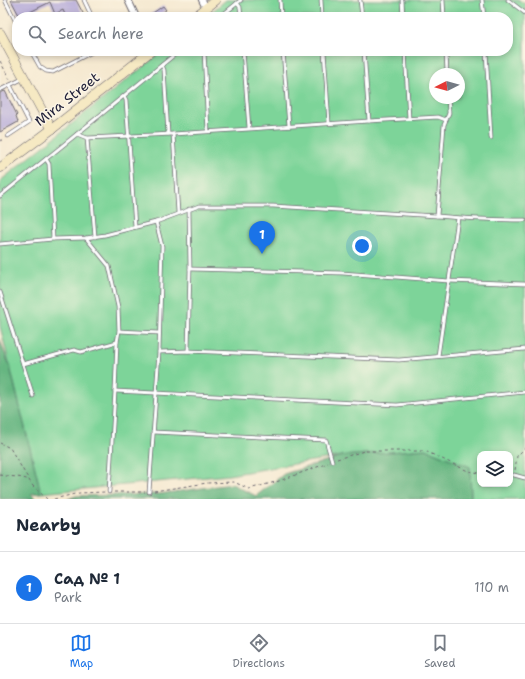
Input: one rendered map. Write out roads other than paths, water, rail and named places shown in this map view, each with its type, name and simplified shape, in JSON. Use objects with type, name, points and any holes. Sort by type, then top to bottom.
[{"type":"main road","points":[[204,4],[216,0]]},
{"type":"main road","points":[[0,33],[3,45],[24,78],[52,129]]},
{"type":"main road","name":"Mira Street","points":[[0,168],[144,56]]},
{"type":"street","points":[[128,0],[134,12]]},
{"type":"lane","points":[[5,0],[12,14]]},
{"type":"lane","points":[[84,0],[90,12]]},
{"type":"lane","points":[[226,12],[241,0]]},
{"type":"lane","points":[[280,0],[281,12]]},
{"type":"lane","points":[[321,0],[322,12]]},
{"type":"lane","points":[[360,0],[361,12]]},
{"type":"lane","points":[[402,0],[402,12]]},
{"type":"lane","points":[[443,0],[444,12]]},
{"type":"lane","points":[[482,0],[483,12]]},
{"type":"lane","points":[[508,0],[525,13]]},
{"type":"lane","points":[[237,3],[240,7],[240,12]]},
{"type":"lane","points":[[34,56],[40,67],[46,71],[53,72],[84,56]]},
{"type":"lane","points":[[0,196],[173,56]]},
{"type":"lane","points":[[204,56],[208,131]]},
{"type":"lane","points":[[243,56],[249,128]]},
{"type":"lane","points":[[283,56],[289,126]]},
{"type":"lane","points":[[324,56],[329,123]]},
{"type":"lane","points":[[364,56],[369,121]]},
{"type":"lane","points":[[404,56],[409,119]]},
{"type":"lane","points":[[446,56],[447,68]]},
{"type":"lane","points":[[486,56],[491,138]]},
{"type":"lane","points":[[162,65],[164,70],[168,134]]},
{"type":"lane","points":[[0,90],[24,78]]},
{"type":"lane","points":[[8,136],[29,122],[11,84]]},
{"type":"lane","points":[[124,96],[126,100],[135,227]]},
{"type":"lane","points":[[438,216],[444,125],[449,113],[448,104]]},
{"type":"lane","points":[[77,134],[87,138],[438,117],[446,120]]},
{"type":"lane","points":[[173,134],[178,214]]},
{"type":"lane","points":[[87,138],[95,237]]},
{"type":"lane","points":[[46,159],[49,164],[53,239]]},
{"type":"lane","points":[[0,244],[95,237],[156,222],[199,206],[273,206],[458,218],[525,220]]},
{"type":"lane","points":[[188,351],[190,269],[189,209]]},
{"type":"lane","points":[[438,356],[458,218]]},
{"type":"lane","points":[[149,492],[159,352],[162,246],[156,222]]},
{"type":"lane","points":[[86,238],[110,266],[118,306],[119,331],[117,342],[109,492]]},
{"type":"lane","points":[[190,269],[342,272],[449,281],[525,284]]},
{"type":"lane","points":[[0,292],[33,396]]},
{"type":"lane","points":[[119,331],[159,333]]},
{"type":"lane","points":[[23,364],[74,350],[81,352],[117,342]]},
{"type":"lane","points":[[159,352],[188,351],[399,360],[525,349]]},
{"type":"lane","points":[[115,391],[397,405],[525,392]]},
{"type":"lane","points":[[153,432],[326,440],[332,461]]},
{"type":"lane","points":[[514,475],[525,478]]},
{"type":"place","name":"Сад № 1","points":[[262,254]]}]
